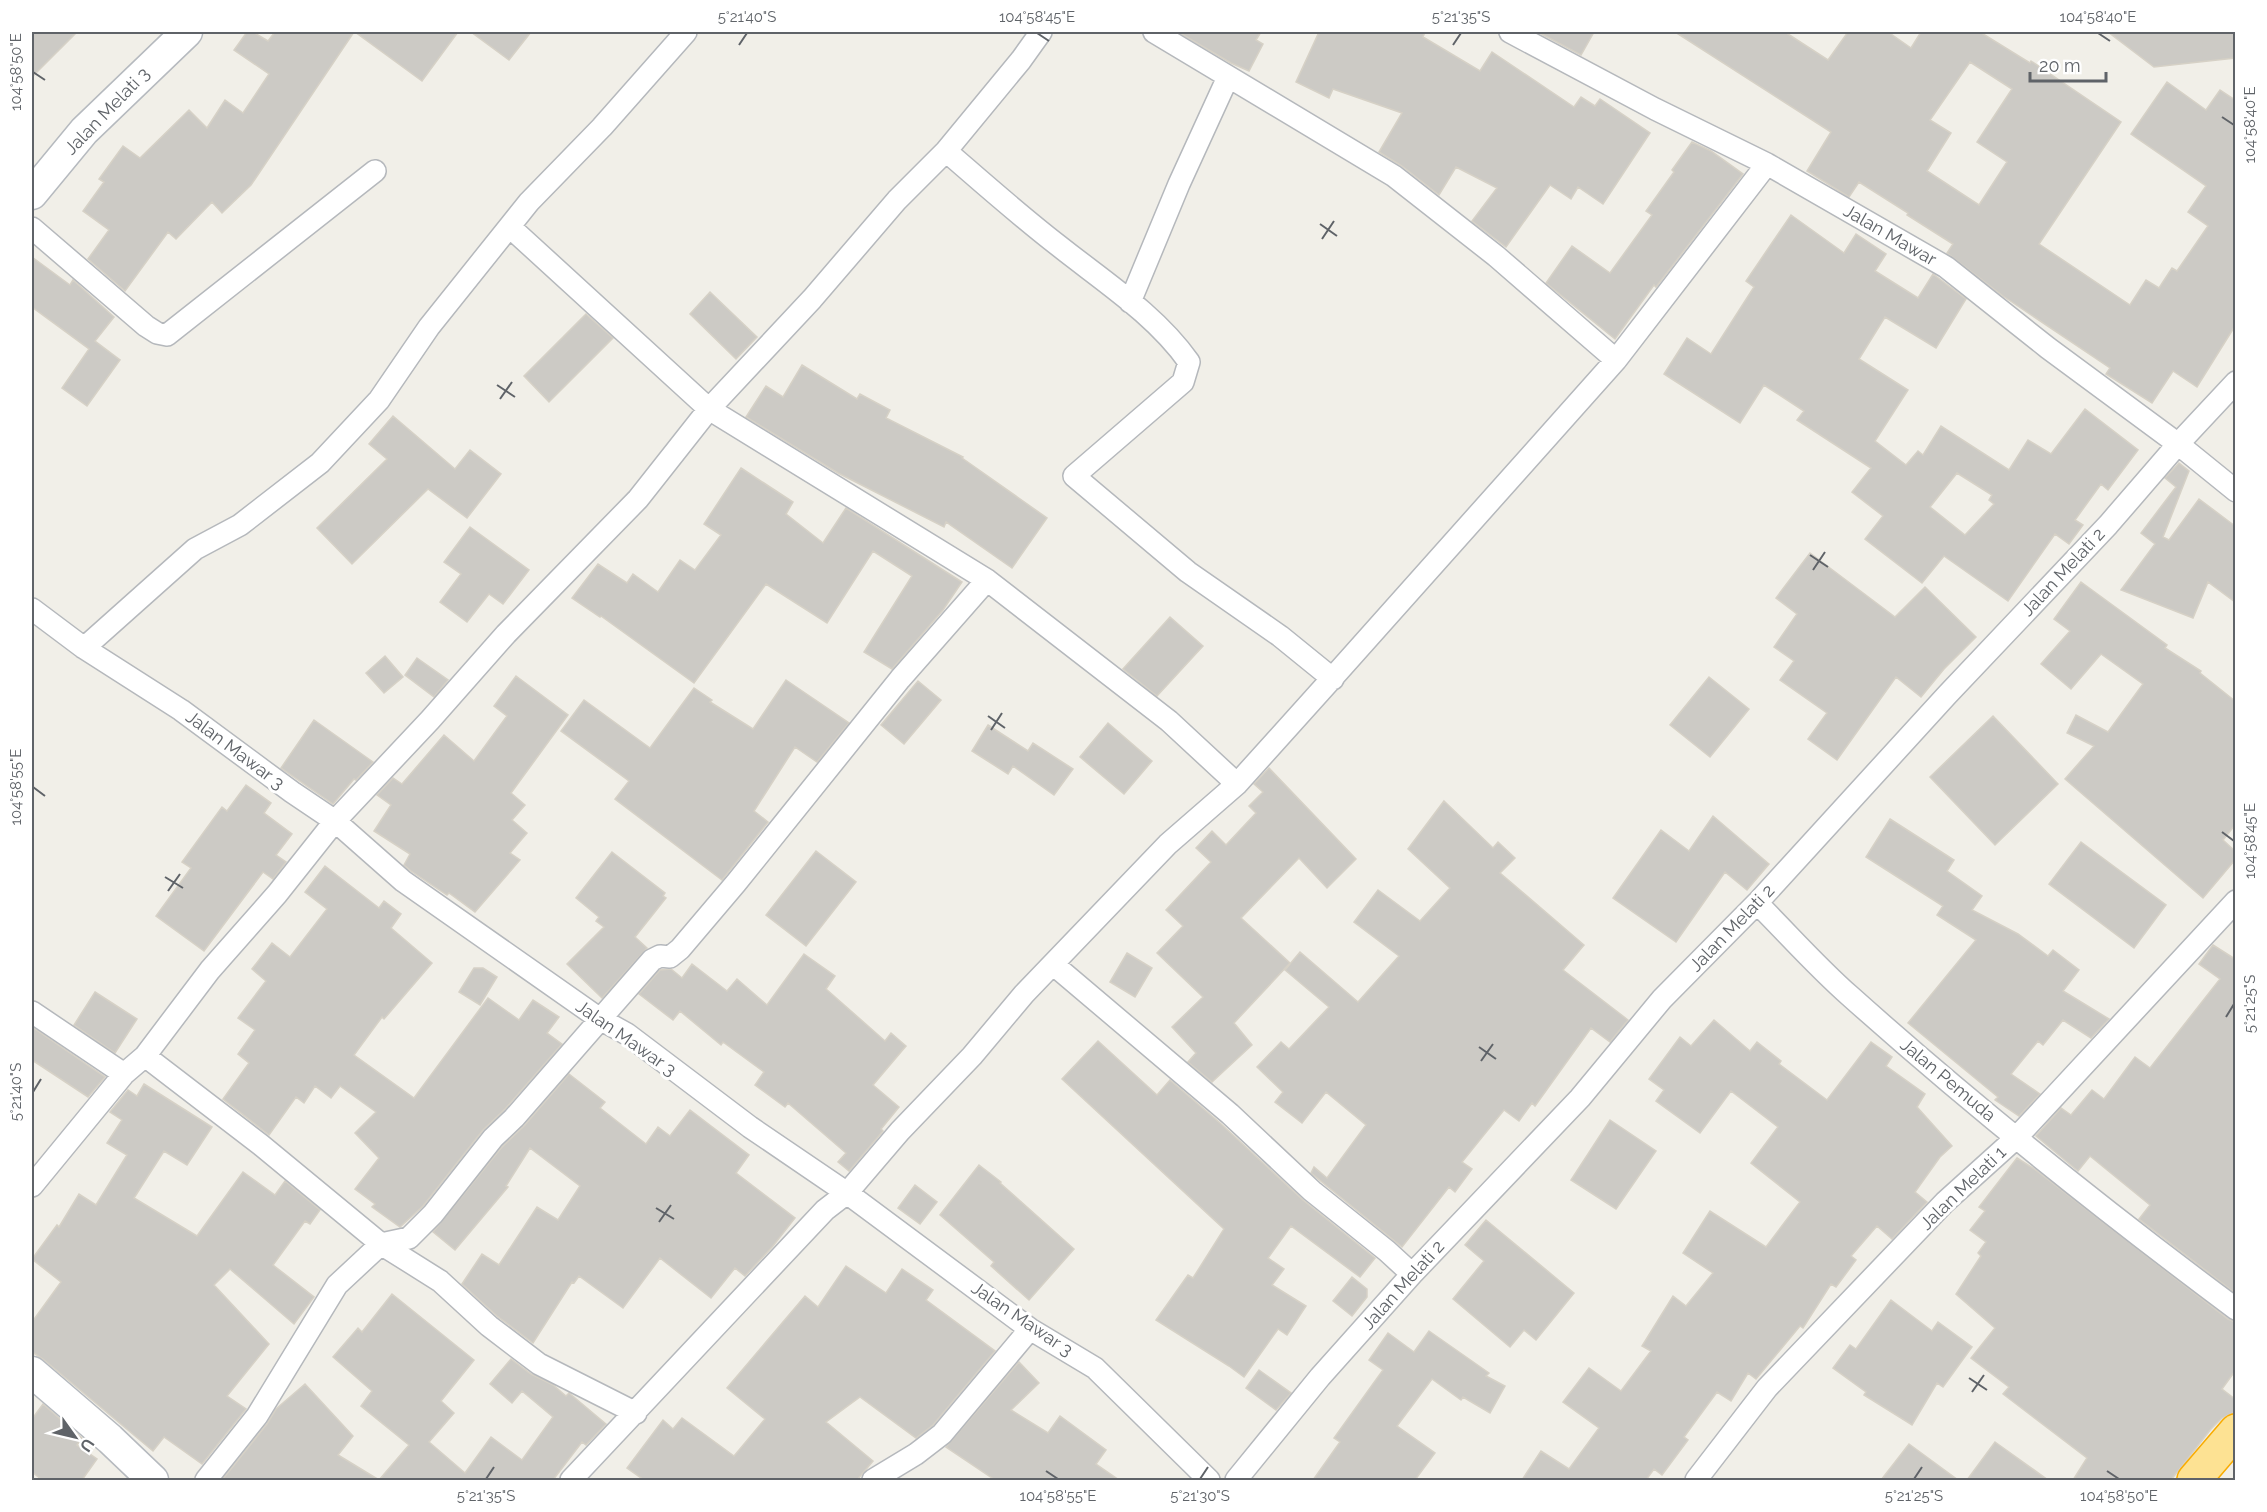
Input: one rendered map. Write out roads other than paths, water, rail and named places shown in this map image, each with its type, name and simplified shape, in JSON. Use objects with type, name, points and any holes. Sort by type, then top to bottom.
[{"type":"highway","points":[[2194,1480],[2235,1431]]},
{"type":"street","name":"Jalan Melati 3","points":[[32,194],[84,132],[187,32]]},
{"type":"street","points":[[84,648],[195,549],[240,525],[320,463],[379,400],[429,327],[529,202],[602,127],[686,32]]},
{"type":"street","points":[[32,1186],[124,1074],[145,1056],[210,970],[277,894],[335,820],[430,720],[506,634],[638,499],[709,409],[812,299],[897,200],[946,151],[1021,60],[1041,32]]},
{"type":"street","points":[[1154,32],[1316,127],[1394,176],[1496,256],[1616,360]]},
{"type":"street","name":"Jalan Mawar","points":[[1510,32],[1655,109],[1767,164],[1946,267],[2048,348],[2178,444],[2235,491]]},
{"type":"street","points":[[1130,302],[1179,184],[1228,77]]},
{"type":"street","points":[[946,151],[1031,225],[1130,302],[1178,347],[1189,362],[1183,382],[1074,476],[1188,572],[1280,636],[1333,679]]},
{"type":"street","points":[[571,1480],[825,1209],[847,1193],[900,1131],[972,1056],[1024,994],[1168,844],[1237,784],[1333,679],[1616,360],[1767,164]]},
{"type":"street","points":[[32,228],[146,326],[157,333],[167,335],[375,171]]},
{"type":"street","points":[[510,227],[709,409],[987,580],[1169,721],[1237,784]]},
{"type":"street","name":"Jalan Melati 2","points":[[1236,1480],[1320,1377],[1412,1274],[1580,1098],[1662,999],[1757,903],[1955,687],[2108,525],[2235,382]]},
{"type":"street","points":[[206,1480],[257,1416],[337,1285],[381,1244],[410,1238],[433,1214],[493,1138],[514,1118],[656,957],[670,957],[686,943],[900,679],[987,580]]},
{"type":"street","name":"Jalan Mawar 3","points":[[32,609],[84,648],[181,710],[292,792],[335,820],[403,881],[600,1019],[627,1034],[750,1127],[847,1193],[1030,1329],[1095,1368],[1209,1480]]},
{"type":"street","name":"Jalan Melati 1","points":[[1696,1480],[1767,1388],[1945,1202],[2016,1138],[2235,901]]},
{"type":"street","name":"Jalan Pemuda","points":[[1757,903],[1848,995],[2016,1138],[2235,1310]]},
{"type":"street","points":[[1054,965],[1230,1114],[1312,1191],[1412,1274]]},
{"type":"street","points":[[32,1012],[124,1074]]},
{"type":"street","points":[[145,1056],[261,1145],[381,1244],[440,1281],[489,1326],[539,1364],[636,1413]]},
{"type":"street","points":[[873,1480],[916,1454],[942,1434],[1030,1329]]},
{"type":"street","points":[[32,1372],[110,1439],[153,1480]]}]
